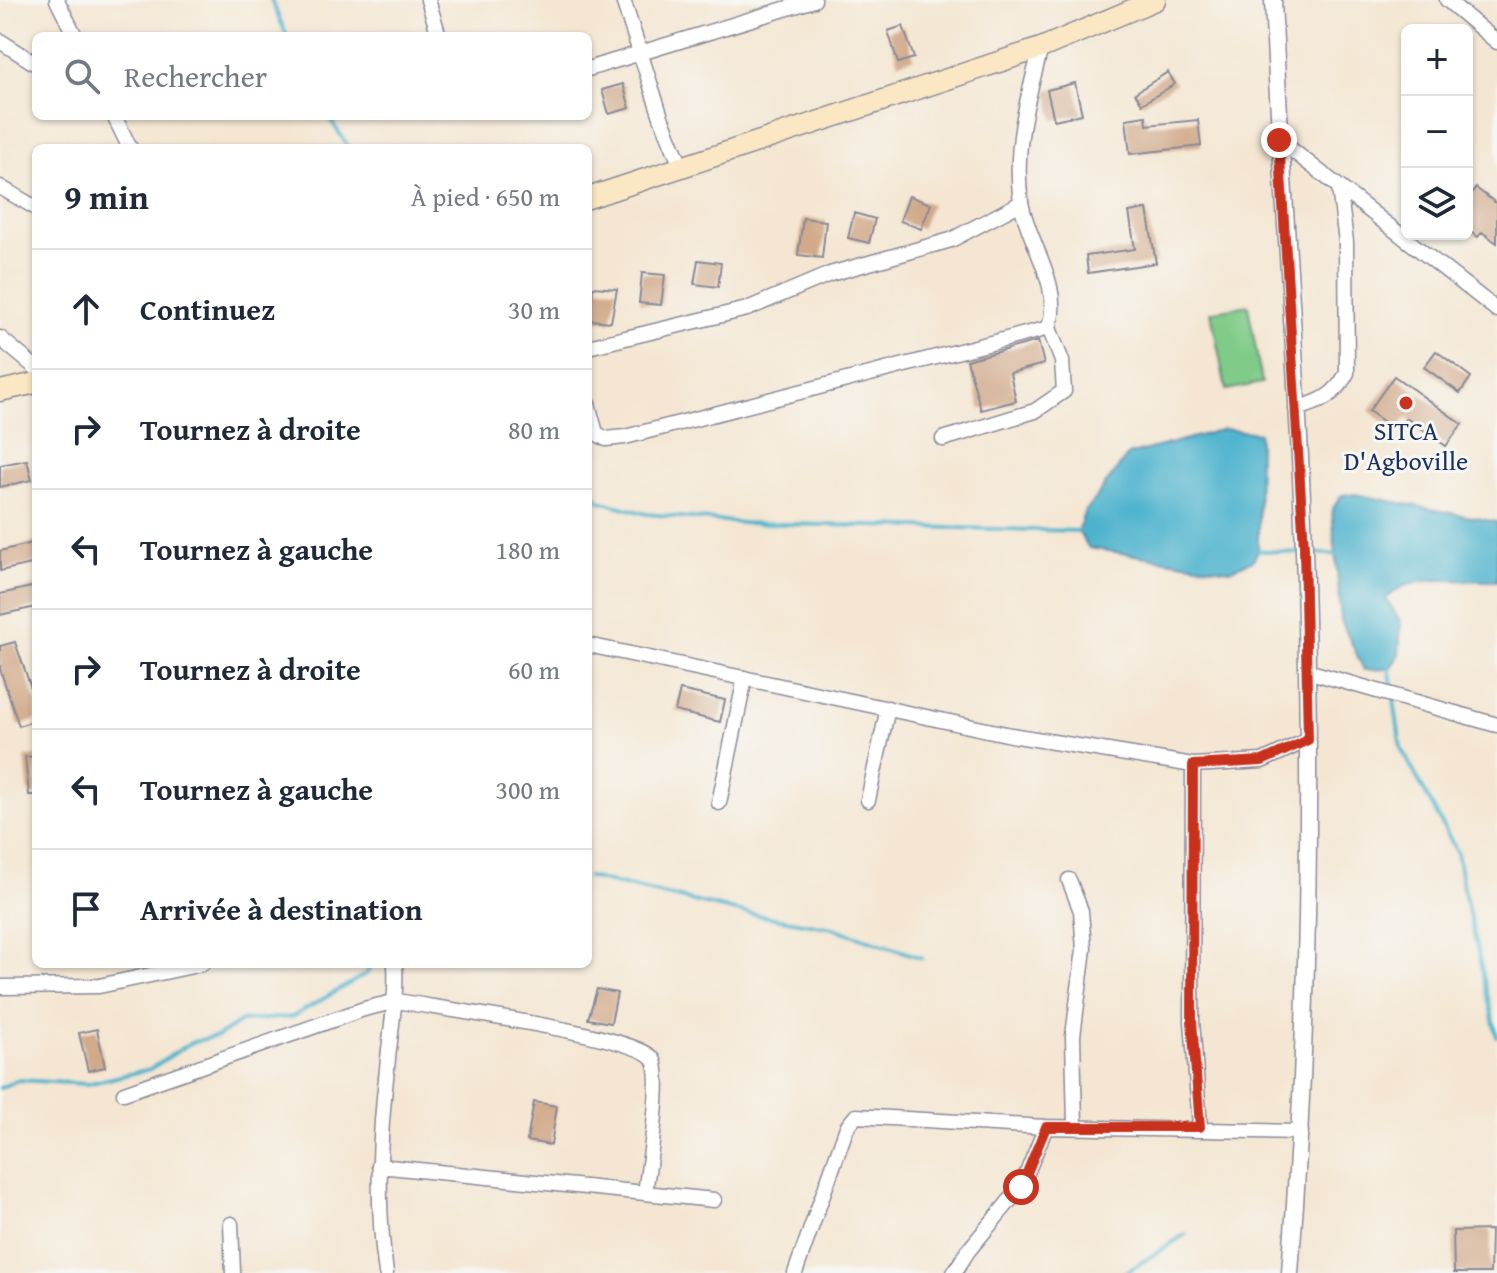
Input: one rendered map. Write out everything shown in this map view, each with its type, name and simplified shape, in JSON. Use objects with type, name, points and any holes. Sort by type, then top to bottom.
[{"type":"main road","points":[[592,197],[1041,48],[1155,0]]},
{"type":"main road","points":[[0,391],[32,384]]},
{"type":"street","points":[[57,0],[73,32]]},
{"type":"street","points":[[428,0],[438,32]]},
{"type":"street","points":[[623,0],[681,166]]},
{"type":"street","points":[[592,68],[814,0]]},
{"type":"street","points":[[1273,0],[1296,409],[1308,740],[1301,1132],[1290,1273]]},
{"type":"street","points":[[1447,0],[1497,42]]},
{"type":"street","points":[[0,41],[32,61]]},
{"type":"street","points":[[943,439],[1035,411],[1064,391],[1062,361],[1049,328],[1052,299],[1021,203],[1019,139],[1041,48]]},
{"type":"street","points":[[116,120],[128,144]]},
{"type":"street","points":[[1279,140],[1497,310]]},
{"type":"street","points":[[0,187],[32,206]]},
{"type":"street","points":[[1296,409],[1321,402],[1338,390],[1347,373],[1346,242],[1339,187]]},
{"type":"street","points":[[592,346],[747,309],[830,274],[951,240],[1021,203]]},
{"type":"street","points":[[592,418],[596,433],[606,439],[625,437],[1049,328]]},
{"type":"street","points":[[0,338],[32,365]]},
{"type":"street","points":[[592,646],[1025,737],[1193,765],[1262,761],[1308,740]]},
{"type":"street","points":[[1307,671],[1497,725]]},
{"type":"street","points":[[719,803],[745,678]]},
{"type":"street","points":[[868,800],[888,708]]},
{"type":"street","points":[[1193,765],[1192,1021],[1200,1127]]},
{"type":"street","points":[[1069,880],[1081,911],[1084,949],[1073,1036],[1075,1127]]},
{"type":"street","points":[[0,987],[99,986],[183,968]]},
{"type":"street","points":[[386,1273],[379,1220],[379,1166],[387,1066],[397,1001],[395,968]]},
{"type":"street","points":[[124,1093],[364,1009],[397,1001],[600,1037],[643,1051],[653,1058],[657,1072],[655,1118],[645,1193]]},
{"type":"street","points":[[795,1273],[847,1127],[856,1116],[1046,1127],[1200,1127],[1301,1132]]},
{"type":"street","points":[[954,1273],[968,1251],[1021,1187],[1046,1127]]},
{"type":"street","points":[[379,1166],[714,1200]]},
{"type":"street","points":[[231,1224],[233,1273]]},
{"type":"green space","points":[[1248,305],[1262,383],[1226,390],[1211,312]]},
{"type":"water","points":[[1224,429],[1259,433],[1258,551],[1253,560],[1230,570],[1089,548],[1078,531],[1084,513],[1128,455]]},
{"type":"water","points":[[1355,494],[1497,522],[1497,581],[1422,582],[1408,585],[1386,599],[1401,622],[1399,655],[1390,669],[1364,670],[1341,621],[1332,509],[1342,495]]},
{"type":"building","points":[[903,26],[914,58],[898,63],[888,31]]},
{"type":"building","points":[[1168,72],[1175,84],[1142,104],[1135,93]]},
{"type":"building","points":[[1075,83],[1082,114],[1054,120],[1047,90]]},
{"type":"building","points":[[623,84],[630,108],[609,114],[602,90]]},
{"type":"building","points":[[1146,116],[1147,125],[1198,120],[1201,146],[1130,154],[1126,119]]},
{"type":"building","points":[[1476,188],[1497,204],[1497,243],[1482,232],[1478,237],[1473,233],[1473,192]]},
{"type":"building","points":[[909,196],[931,204],[921,229],[900,221]]},
{"type":"building","points":[[1147,209],[1156,263],[1088,273],[1086,256],[1135,249],[1129,212]]},
{"type":"building","points":[[854,213],[875,219],[869,243],[848,238]]},
{"type":"building","points":[[803,218],[826,221],[822,258],[798,255]]},
{"type":"building","points":[[698,260],[721,263],[718,287],[694,284]]},
{"type":"building","points":[[642,273],[665,275],[661,305],[639,303]]},
{"type":"building","points":[[593,287],[617,289],[611,322],[592,320]]},
{"type":"building","points":[[1038,341],[1044,364],[1010,373],[1016,401],[981,410],[967,360]]},
{"type":"building","points":[[1436,351],[1471,377],[1460,393],[1424,367]]},
{"type":"building","points":[[1394,376],[1462,424],[1446,446],[1406,418],[1397,431],[1369,411]]},
{"type":"building","points":[[27,460],[32,480],[0,487],[0,465]]},
{"type":"building","points":[[32,543],[32,564],[0,571],[0,551]]},
{"type":"building","points":[[32,587],[32,608],[0,615],[0,594]]},
{"type":"building","points":[[15,642],[32,691],[32,721],[19,726],[0,669],[0,646]]},
{"type":"building","points":[[680,690],[725,700],[720,722],[675,711]]},
{"type":"building","points":[[32,756],[32,795],[29,795],[25,757]]},
{"type":"building","points":[[597,989],[617,993],[611,1023],[588,1019]]},
{"type":"building","points":[[97,1029],[105,1067],[88,1071],[79,1033]]},
{"type":"building","points":[[534,1102],[557,1106],[551,1145],[527,1141]]},
{"type":"building","points":[[1491,1230],[1490,1273],[1454,1273],[1453,1231]]},
{"type":"waterway","points":[[271,0],[285,32]]},
{"type":"waterway","points":[[331,120],[346,144]]},
{"type":"waterway","points":[[592,489],[600,501],[647,514],[743,523],[1081,531]]},
{"type":"waterway","points":[[1253,550],[1300,553]]},
{"type":"waterway","points":[[1309,553],[1340,555]]},
{"type":"waterway","points":[[1389,667],[1393,690]]},
{"type":"waterway","points":[[1394,699],[1401,748],[1457,852],[1497,1037]]},
{"type":"waterway","points":[[592,878],[745,913],[833,928],[922,958]]},
{"type":"waterway","points":[[0,1088],[18,1080],[87,1084],[150,1069],[192,1042],[218,1036],[241,1021],[292,1017],[366,974],[370,968]]},
{"type":"waterway","points":[[1125,1273],[1186,1234]]},
{"type":"place","name":"SITCA D'Agboville","points":[[1406,403]]},
{"type":"route","points":[[1021,1187],[1029,1160],[1046,1127],[1200,1127],[1192,1021],[1193,765],[1262,761],[1308,740],[1304,547],[1279,140]]}]
